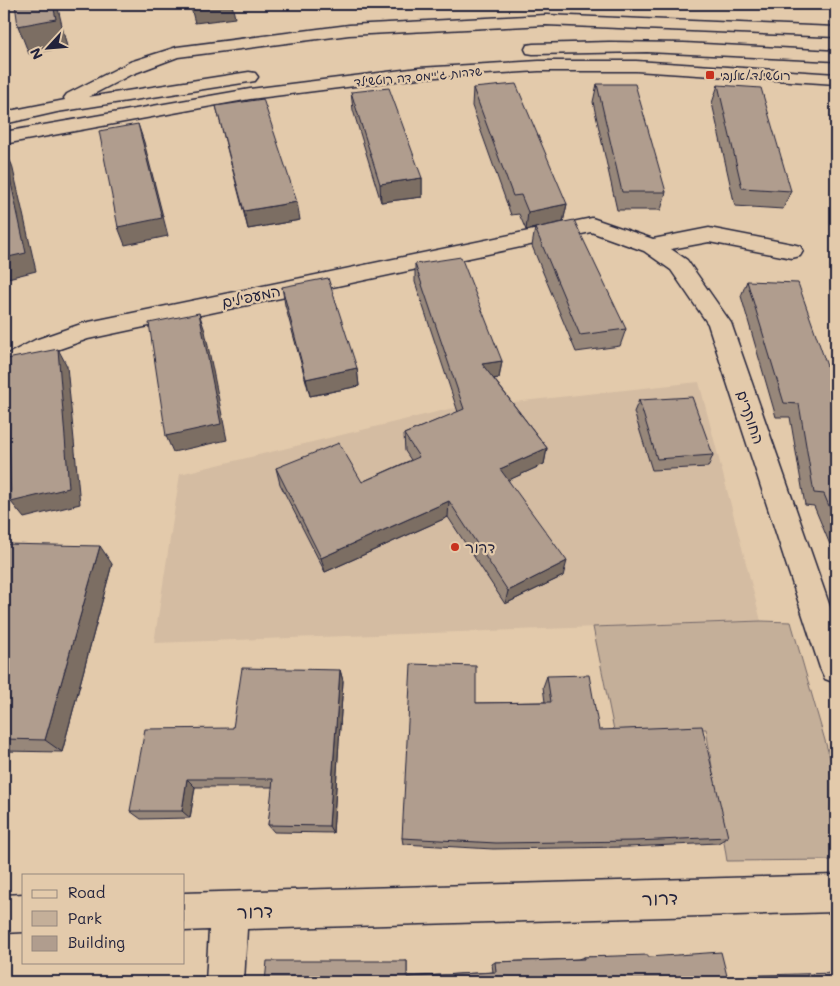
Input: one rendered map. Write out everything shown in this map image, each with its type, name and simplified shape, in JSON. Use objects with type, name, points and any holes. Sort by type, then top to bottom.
[{"type":"street","points":[[57,107],[119,71],[159,56],[349,30],[546,20],[836,32]]},
{"type":"street","points":[[513,50],[570,47],[704,49],[836,56]]},
{"type":"street","name":"שדרות ג'יימס דה רוטשילד","points":[[332,67],[428,56]]},
{"type":"street","name":"שדרות ג'יימס דה רוטשילד","points":[[4,138],[250,94],[419,73],[539,66],[636,66],[836,79]]},
{"type":"street","points":[[4,118],[57,107],[206,82],[265,75]]},
{"type":"street","name":"החותרים","points":[[592,226],[652,246],[679,265],[719,323],[836,668]]},
{"type":"street","name":"המעפילים","points":[[4,367],[43,346],[84,331],[592,226]]},
{"type":"street","points":[[652,246],[708,235],[792,251]]},
{"type":"street","name":"דרור","points":[[185,912],[836,892]]},
{"type":"street","points":[[226,982],[229,912]]},
{"type":"street","points":[[4,914],[22,914]]},
{"type":"shaded area","name":"דרור","points":[[699,382],[761,621],[154,643],[180,474],[449,409]]},
{"type":"green space","points":[[761,621],[791,622],[836,779],[836,860],[727,861],[706,729],[614,730],[593,627]]},
{"type":"building","points":[[15,4],[53,4],[56,19],[18,26]]},
{"type":"building","points":[[516,84],[567,204],[528,212],[521,195],[513,196],[473,88]]},
{"type":"building","points":[[597,84],[635,84],[666,192],[622,192]]},
{"type":"building","points":[[718,85],[761,88],[791,191],[742,188]]},
{"type":"building","points":[[389,88],[422,178],[380,184],[351,92]]},
{"type":"building","points":[[263,99],[297,202],[244,211],[216,106]]},
{"type":"building","points":[[138,124],[162,218],[118,227],[99,131]]},
{"type":"building","points":[[4,150],[26,253],[4,258]]},
{"type":"building","points":[[574,220],[626,329],[580,335],[535,228]]},
{"type":"building","points":[[461,257],[502,361],[482,364],[547,448],[500,469],[567,561],[508,591],[449,501],[321,558],[276,468],[339,443],[362,482],[419,457],[404,434],[464,409],[415,264]]},
{"type":"building","points":[[328,278],[357,368],[306,379],[282,287]]},
{"type":"building","points":[[747,281],[798,283],[836,392],[836,523],[824,494],[814,493],[799,404],[784,403]]},
{"type":"building","points":[[199,313],[221,424],[166,436],[149,323]]},
{"type":"building","points":[[58,349],[69,488],[11,502],[7,359]]},
{"type":"building","points":[[692,397],[713,455],[657,459],[639,400]]},
{"type":"building","points":[[4,544],[100,546],[45,740],[4,739]]},
{"type":"building","points":[[411,664],[476,666],[476,703],[551,702],[547,676],[589,675],[599,730],[702,726],[728,837],[635,841],[496,843],[402,838]]},
{"type":"building","points":[[242,668],[340,670],[329,826],[268,825],[273,779],[187,779],[182,811],[130,811],[145,729],[233,728]]},
{"type":"building","points":[[721,952],[727,976],[836,973],[836,982],[265,982],[267,961],[407,961],[407,977],[496,972],[495,962],[584,959],[584,957],[648,955],[648,957]]},
{"type":"place","name":"רוטשילד/אלנבי","points":[[710,75]]},
{"type":"place","name":"דרור","points":[[455,547]]}]
